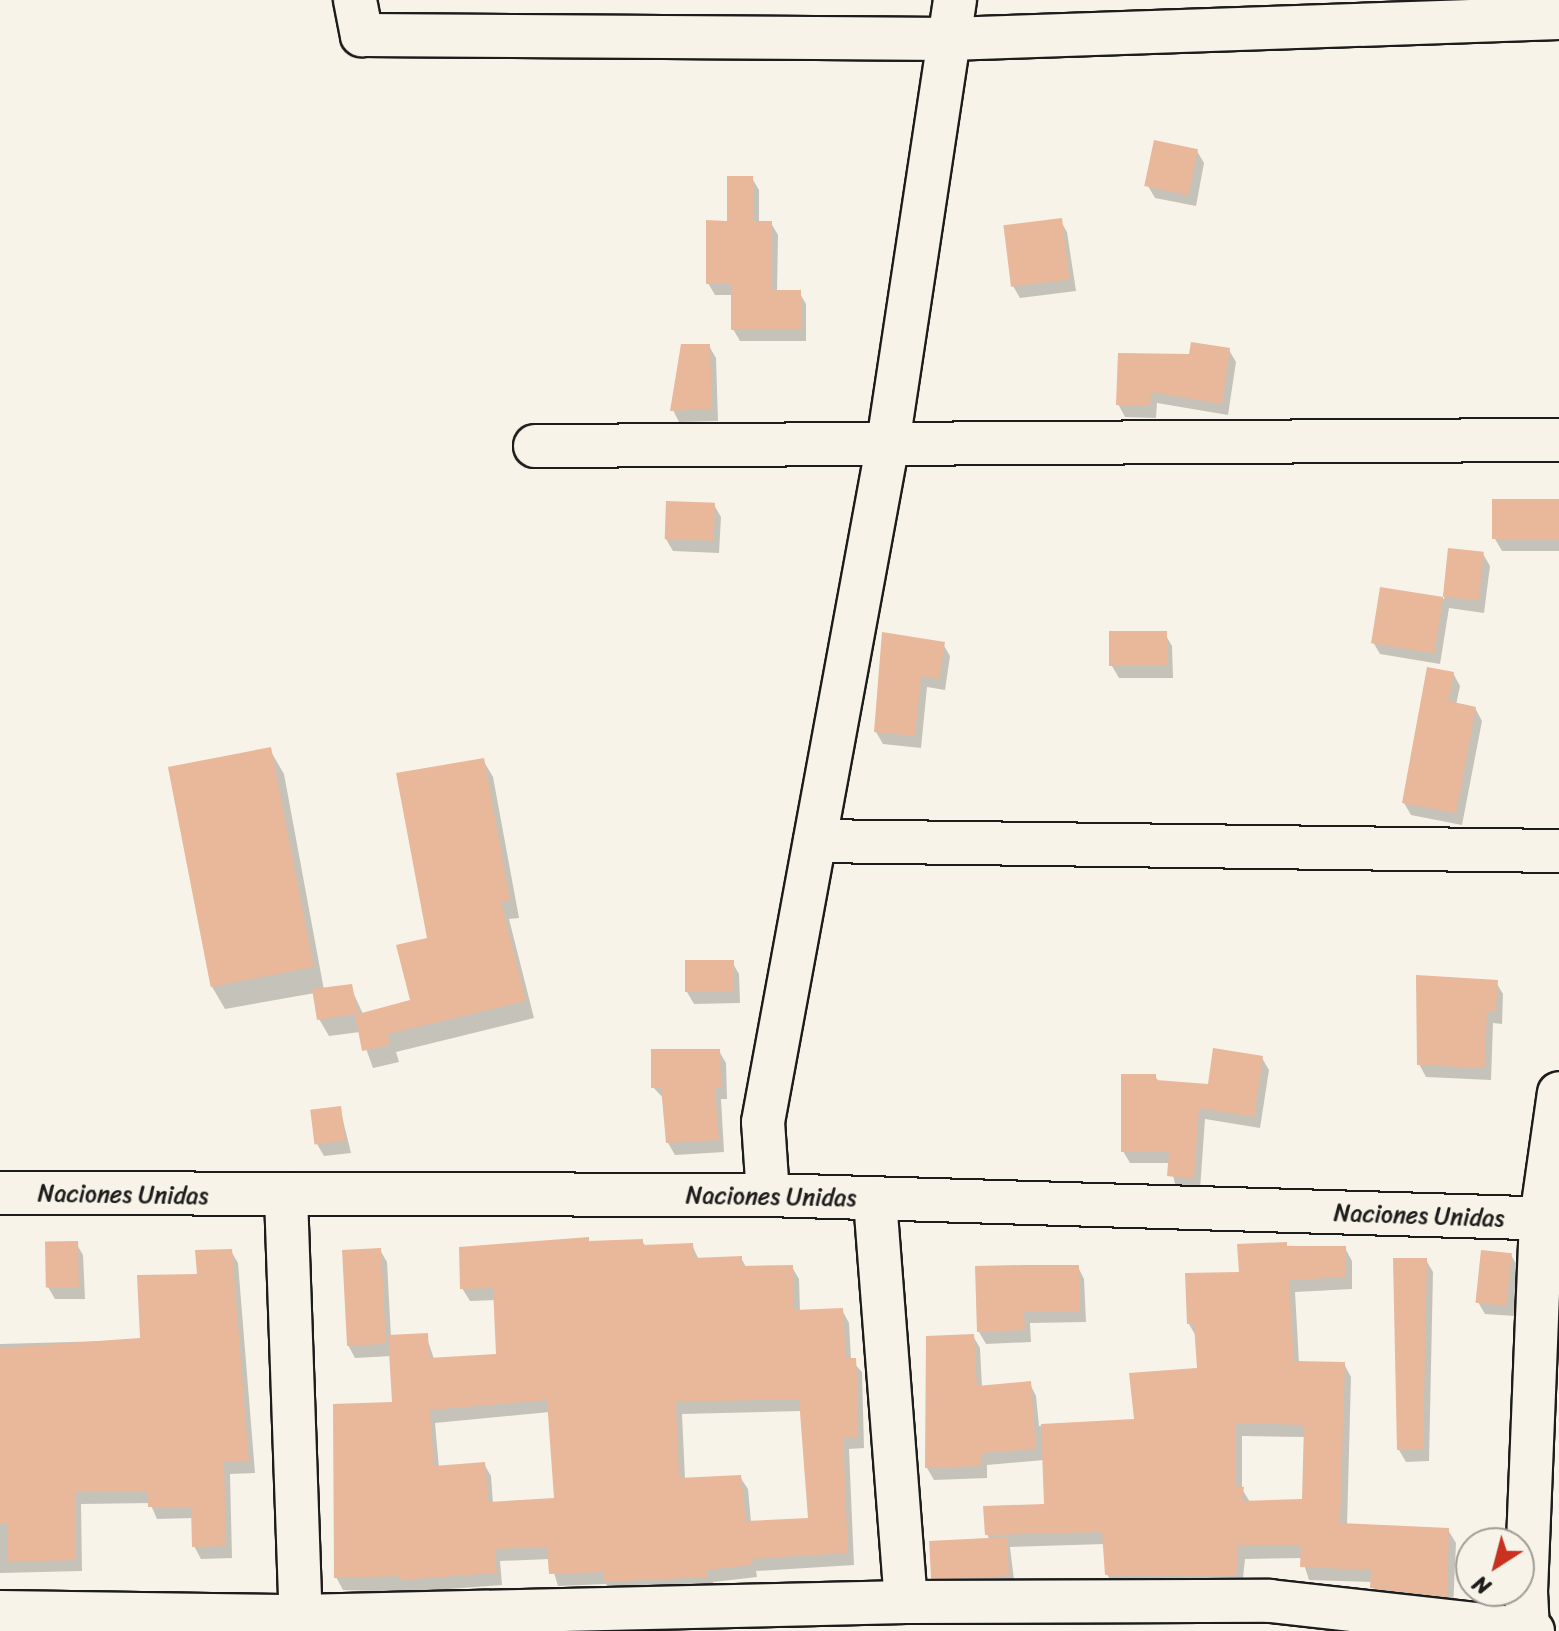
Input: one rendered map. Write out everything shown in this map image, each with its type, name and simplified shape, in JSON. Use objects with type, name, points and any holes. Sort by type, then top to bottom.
[{"type":"street","points":[[355,0],[362,35],[952,19],[1559,18]]},
{"type":"street","points":[[768,1195],[763,1122],[888,443],[952,19]]},
{"type":"street","points":[[535,446],[1559,440]]},
{"type":"street","points":[[815,841],[1559,851]]},
{"type":"street","points":[[0,1612],[301,1624],[906,1602],[1270,1601],[1314,1619],[1530,1631],[1559,1093]]},
{"type":"street","name":"Naciones Unidas","points":[[0,1193],[768,1195],[1550,1219]]},
{"type":"street","points":[[286,1196],[301,1624]]},
{"type":"street","points":[[875,1200],[906,1602]]},
{"type":"building","points":[[1154,140],[1198,149],[1188,195],[1144,186]]},
{"type":"building","points":[[727,176],[753,176],[753,221],[772,221],[771,290],[801,290],[801,329],[731,330],[731,284],[706,284],[706,220],[727,221]]},
{"type":"building","points":[[1062,218],[1070,280],[1011,287],[1003,225]]},
{"type":"building","points":[[1191,342],[1230,348],[1222,404],[1151,392],[1150,406],[1116,405],[1118,353],[1189,354]]},
{"type":"building","points":[[681,344],[710,344],[712,409],[670,411]]},
{"type":"building","points":[[1492,499],[1559,499],[1559,539],[1492,539]]},
{"type":"building","points":[[666,501],[715,503],[714,541],[665,539]]},
{"type":"building","points":[[1448,548],[1484,552],[1479,600],[1443,597]]},
{"type":"building","points":[[1380,587],[1443,597],[1434,653],[1371,643]]},
{"type":"building","points":[[1109,631],[1167,631],[1167,666],[1109,666]]},
{"type":"building","points":[[882,632],[945,642],[939,679],[921,676],[915,736],[874,732]]},
{"type":"building","points":[[1427,667],[1454,672],[1449,701],[1476,707],[1456,813],[1402,803]]},
{"type":"building","points":[[271,747],[314,967],[211,987],[168,767]]},
{"type":"building","points":[[484,758],[510,900],[501,902],[526,1001],[388,1034],[390,1045],[362,1051],[355,1014],[317,1020],[312,989],[352,984],[358,1014],[410,1000],[396,945],[427,938],[396,773]]},
{"type":"building","points":[[685,960],[734,960],[734,992],[685,992]]},
{"type":"building","points":[[1416,975],[1498,980],[1496,1012],[1487,1012],[1485,1068],[1417,1065]]},
{"type":"building","points":[[1213,1048],[1263,1056],[1254,1117],[1199,1108],[1194,1179],[1167,1176],[1169,1151],[1121,1152],[1121,1074],[1156,1074],[1156,1080],[1208,1084]]},
{"type":"building","points":[[651,1049],[720,1049],[721,1087],[715,1087],[719,1140],[666,1143],[661,1087],[651,1088]]},
{"type":"building","points":[[341,1106],[345,1141],[314,1145],[310,1110]]},
{"type":"building","points":[[589,1237],[589,1241],[643,1239],[643,1245],[693,1243],[694,1258],[742,1256],[742,1266],[793,1265],[794,1310],[843,1308],[846,1358],[856,1358],[858,1437],[843,1437],[848,1553],[751,1559],[751,1565],[707,1570],[707,1577],[603,1582],[603,1572],[549,1574],[547,1547],[495,1549],[497,1573],[399,1580],[399,1576],[334,1578],[333,1404],[392,1402],[388,1335],[428,1333],[429,1358],[496,1354],[493,1288],[460,1289],[459,1247]],"holes":[[[799,1399],[808,1518],[746,1521],[741,1475],[679,1478],[676,1402]],[[547,1400],[554,1498],[488,1502],[485,1462],[434,1466],[430,1410]]]},
{"type":"building","points":[[78,1241],[79,1287],[46,1288],[45,1242]]},
{"type":"building","points":[[1287,1242],[1287,1246],[1346,1246],[1346,1277],[1289,1280],[1294,1361],[1345,1362],[1340,1523],[1449,1528],[1447,1597],[1370,1588],[1371,1570],[1300,1567],[1301,1545],[1238,1546],[1236,1576],[1105,1575],[1102,1532],[985,1535],[983,1506],[1044,1504],[1041,1424],[1134,1419],[1129,1373],[1197,1368],[1194,1324],[1187,1324],[1185,1273],[1239,1272],[1237,1244]],"holes":[[[1235,1423],[1304,1425],[1302,1499],[1242,1501],[1244,1487],[1236,1486]]]},
{"type":"building","points":[[381,1248],[386,1344],[347,1346],[342,1250]]},
{"type":"building","points":[[232,1249],[249,1462],[224,1462],[226,1546],[192,1547],[191,1507],[148,1507],[147,1491],[75,1492],[76,1560],[7,1562],[7,1523],[0,1523],[0,1348],[140,1338],[137,1275],[197,1274],[195,1250]]},
{"type":"building","points":[[1481,1250],[1512,1253],[1506,1306],[1475,1303]]},
{"type":"building","points":[[1393,1258],[1427,1258],[1423,1450],[1397,1450]]},
{"type":"building","points":[[1079,1265],[1080,1311],[1024,1312],[1025,1330],[977,1332],[975,1266]]},
{"type":"building","points":[[974,1334],[977,1386],[1031,1381],[1036,1449],[981,1453],[981,1466],[925,1468],[926,1336]]},
{"type":"building","points":[[1007,1537],[1009,1576],[931,1580],[929,1541]]}]
